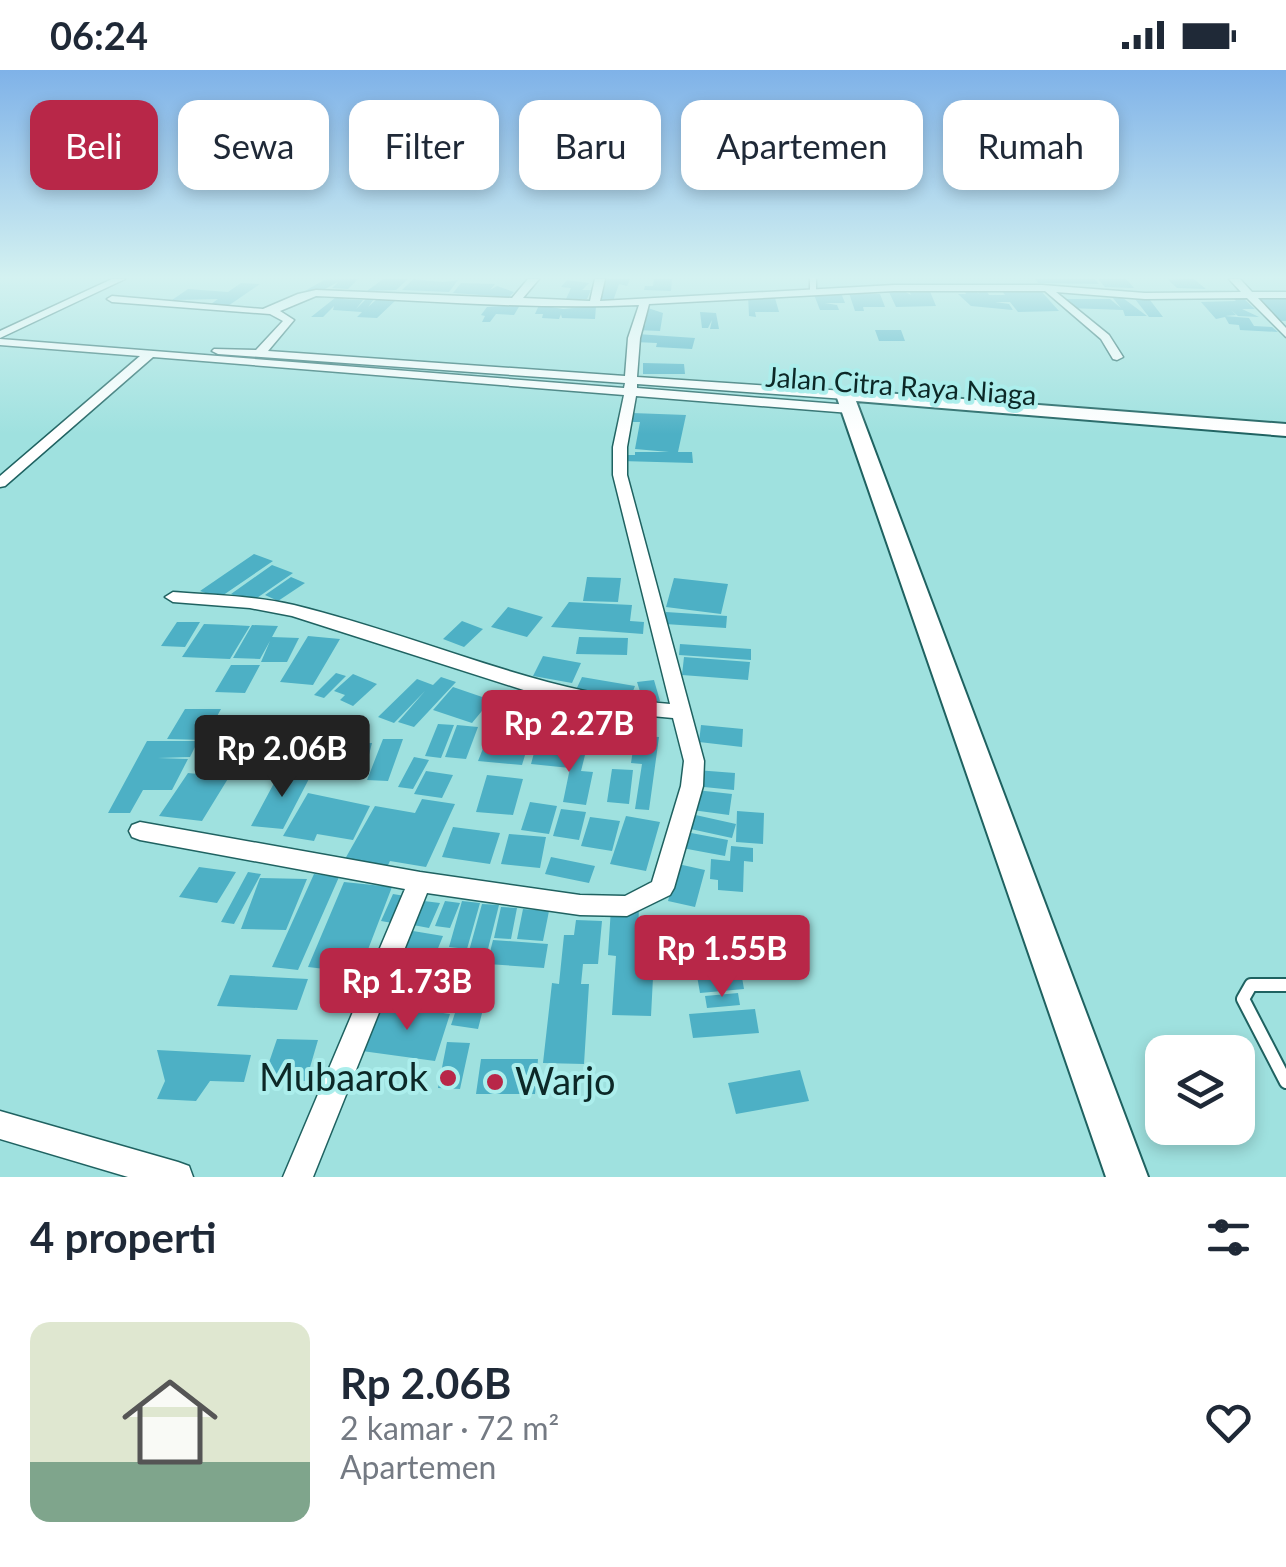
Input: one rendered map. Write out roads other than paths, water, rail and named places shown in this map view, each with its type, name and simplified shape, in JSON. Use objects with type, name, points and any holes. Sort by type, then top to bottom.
[{"type":"street","points":[[260,352],[279,331]]},
{"type":"street","points":[[140,831],[420,882],[580,905],[628,906],[654,895],[666,880],[692,786],[694,761],[620,475],[617,446],[630,387],[634,331]]},
{"type":"street","points":[[1098,331],[1117,356]]},
{"type":"street","name":"Jalan Citra Raya Niaga","points":[[0,338],[251,364],[1286,430]]},
{"type":"street","name":"Jalan Citra Raya Niaga","points":[[152,352],[260,352],[630,387]]},
{"type":"street","points":[[0,483],[152,352]]},
{"type":"street","name":"Jalan Citra Raya Niaga","points":[[848,402],[1286,444]]},
{"type":"street","points":[[848,402],[1127,1177]]},
{"type":"street","points":[[173,597],[296,611],[526,688],[632,709],[681,712]]},
{"type":"street","points":[[298,1177],[420,882]]},
{"type":"street","points":[[1,1127],[178,1177]]},
{"type":"lane","points":[[1286,984],[1251,985],[1243,999],[1286,1082]]},
{"type":"place","name":"Mubaarok","points":[[448,1078]]},
{"type":"place","name":"Warjo","points":[[495,1082]]}]
